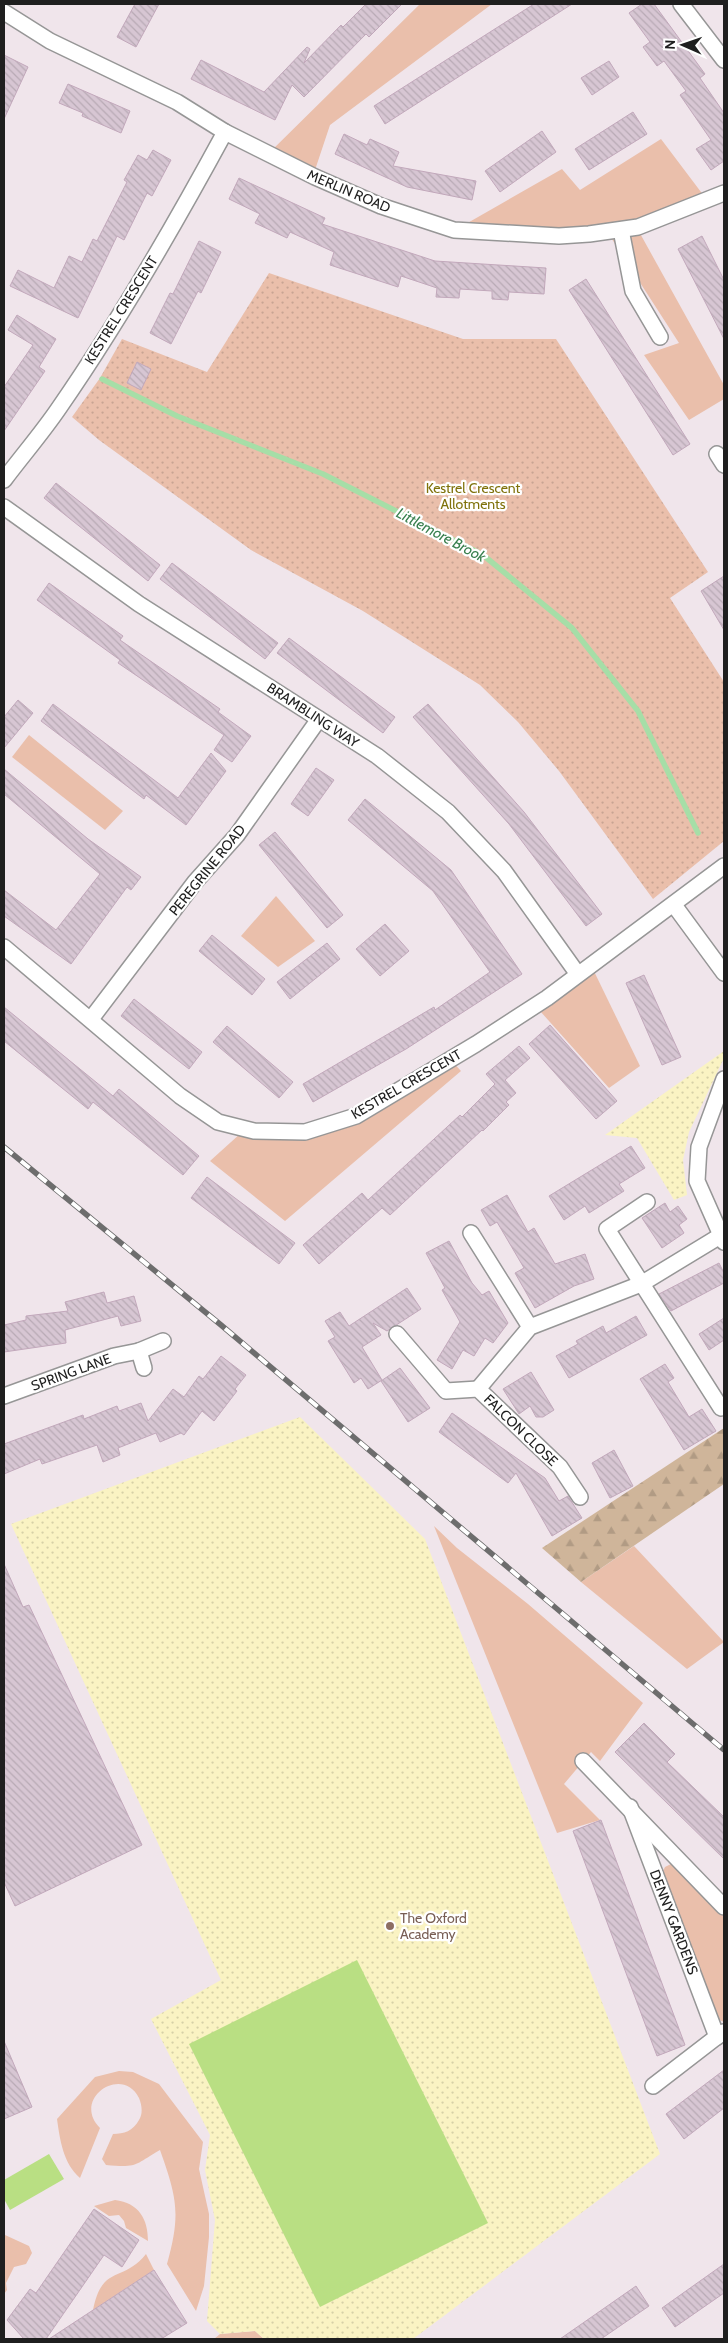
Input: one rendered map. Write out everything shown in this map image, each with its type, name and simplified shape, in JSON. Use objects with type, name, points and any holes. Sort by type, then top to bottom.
[{"type":"street","points":[[681,4],[724,60]]},
{"type":"street","name":"MERLIN ROAD","points":[[4,12],[50,41],[177,102],[225,132],[315,177],[381,206],[454,230],[559,236],[620,230],[638,227],[724,193]]},
{"type":"street","name":"KESTREL CRESCENT","points":[[4,480],[59,409],[108,333],[189,198],[225,132]]},
{"type":"street","points":[[620,230],[633,291],[660,337]]},
{"type":"street","name":"BRAMBLING WAY","points":[[4,507],[139,604],[377,756],[448,812],[504,870],[577,973]]},
{"type":"street","name":"PEREGRINE ROAD","points":[[91,1019],[195,882],[237,835],[319,719]]},
{"type":"street","name":"KESTREL CRESCENT","points":[[4,947],[180,1096],[218,1122],[254,1131],[305,1132],[356,1116],[476,1044],[546,998],[577,973],[674,905],[724,866]]},
{"type":"street","points":[[674,905],[724,973]]},
{"type":"street","name":"FALCON CLOSE","points":[[396,1334],[446,1391],[478,1389],[530,1327],[641,1284],[722,1239],[697,1181],[699,1147],[724,1079]]},
{"type":"street","points":[[647,1202],[607,1229],[721,1408]]},
{"type":"street","points":[[471,1233],[530,1327]]},
{"type":"street","name":"SPRING LANE","points":[[4,1396],[114,1356],[139,1351],[163,1341]]},
{"type":"street","points":[[139,1351],[144,1368]]},
{"type":"street","name":"FALCON CLOSE","points":[[478,1389],[560,1467],[580,1498]]},
{"type":"street","name":"DENNY GARDENS","points":[[584,1761],[724,1907]]},
{"type":"street","name":"DENNY GARDENS","points":[[630,1807],[720,2034],[653,2086]]},
{"type":"green space","points":[[420,4],[492,4],[330,125],[312,179],[265,157]]},
{"type":"green space","points":[[661,139],[707,200],[602,232],[457,229],[562,169],[580,190]]},
{"type":"green space","points":[[637,228],[724,385],[724,399],[689,420],[644,355],[679,343],[608,233]]},
{"type":"green space","name":"Kestrel Crescent Allotments","points":[[269,273],[463,339],[556,339],[708,572],[670,598],[724,682],[724,841],[653,899],[559,771],[518,722],[480,685],[363,611],[251,550],[99,440],[72,417],[100,378],[122,339],[207,372]]},
{"type":"green space","points":[[29,735],[123,811],[105,830],[12,757]]},
{"type":"green space","points":[[276,896],[315,941],[278,967],[241,936]]},
{"type":"green space","points":[[589,961],[640,1066],[609,1088],[532,1002]]},
{"type":"green space","points":[[449,1058],[461,1071],[285,1221],[210,1161],[241,1133],[337,1121]]},
{"type":"green space","points":[[724,1428],[724,1484],[581,1582],[542,1548]]},
{"type":"green space","points":[[434,1526],[457,1548],[528,1604],[643,1703],[600,1761],[591,1752],[564,1784],[600,1820],[557,1833]]},
{"type":"green space","points":[[634,1546],[724,1642],[687,1669],[581,1582]]},
{"type":"green space","points":[[671,1864],[677,1866],[724,1917],[724,2022],[715,2018],[662,1873],[665,1867]]},
{"type":"green space","points":[[357,1960],[488,2223],[320,2307],[189,2044]]},
{"type":"green space","points":[[119,2071],[133,2072],[159,2084],[203,2142],[199,2169],[209,2214],[209,2237],[204,2286],[196,2311],[167,2264],[174,2232],[175,2206],[170,2181],[160,2150],[130,2166],[106,2165],[102,2159],[113,2134],[131,2129],[140,2118],[142,2109],[140,2101],[131,2088],[122,2084],[112,2085],[102,2089],[95,2097],[91,2106],[93,2117],[100,2128],[80,2178],[74,2172],[63,2151],[57,2119],[95,2077]]},
{"type":"green space","points":[[49,2154],[64,2179],[10,2210],[4,2199],[4,2180]]},
{"type":"green space","points":[[115,2200],[136,2208],[144,2219],[148,2241],[126,2228],[124,2221],[119,2215],[109,2216],[94,2206]]},
{"type":"green space","points":[[5,2235],[29,2246],[32,2253],[26,2264],[14,2267],[6,2283],[7,2290],[4,2294]]},
{"type":"green space","points":[[146,2254],[154,2270],[93,2310],[102,2286],[114,2276],[129,2269]]},
{"type":"green space","points":[[255,2331],[264,2339],[214,2339],[220,2334]]},
{"type":"shaded area","points":[[724,1051],[724,1058],[689,1132],[683,1160],[687,1195],[674,1200],[637,1138],[605,1135]]},
{"type":"shaded area","name":"The Oxford Academy","points":[[300,1417],[425,1539],[660,2154],[413,2339],[264,2339],[255,2331],[220,2334],[207,2321],[215,2220],[205,2170],[210,2135],[151,2019],[221,1980],[11,1524]]},
{"type":"building","points":[[135,4],[159,4],[136,47],[117,37]]},
{"type":"building","points":[[366,4],[402,4],[369,37],[366,34],[304,97],[292,85],[275,120],[191,79],[201,60],[264,92],[307,47],[310,49],[304,63],[341,25],[343,27]]},
{"type":"building","points":[[534,4],[572,4],[385,124],[374,106]]},
{"type":"building","points":[[642,4],[654,4],[705,74],[700,78],[724,113],[724,161],[711,170],[696,149],[711,140],[680,95],[686,91],[664,61],[657,66],[643,47],[650,42],[629,13]]},
{"type":"building","points":[[4,55],[28,67],[4,119]]},
{"type":"building","points":[[609,61],[619,77],[592,95],[581,78]]},
{"type":"building","points":[[68,84],[130,111],[121,133],[82,116],[83,113],[59,103]]},
{"type":"building","points":[[633,112],[647,134],[589,170],[575,149]]},
{"type":"building","points":[[542,131],[556,152],[500,192],[485,171]]},
{"type":"building","points":[[344,134],[367,145],[370,139],[399,152],[393,166],[476,181],[472,200],[407,187],[335,154]]},
{"type":"building","points":[[153,150],[171,160],[152,196],[147,193],[124,240],[117,236],[78,318],[10,286],[18,270],[54,288],[69,256],[82,262],[93,239],[97,241],[127,182],[124,180],[138,155],[147,160]]},
{"type":"building","points":[[239,178],[325,218],[322,224],[435,261],[546,268],[544,294],[509,292],[508,300],[492,299],[492,291],[460,289],[459,298],[436,297],[437,288],[401,276],[398,287],[330,265],[334,252],[290,232],[287,238],[255,223],[260,214],[229,199]]},
{"type":"building","points":[[702,236],[724,280],[724,339],[678,249]]},
{"type":"building","points":[[199,241],[221,252],[201,293],[198,291],[171,344],[150,333],[170,293],[173,294]]},
{"type":"building","points":[[586,279],[690,444],[673,455],[569,290]]},
{"type":"building","points":[[17,315],[56,339],[39,367],[45,371],[4,431],[4,387],[33,345],[8,330]]},
{"type":"building","points":[[137,362],[151,369],[141,390],[127,383]]},
{"type":"building","points":[[56,483],[160,565],[148,581],[44,498]]},
{"type":"building","points":[[172,563],[278,643],[265,659],[160,579]]},
{"type":"building","points":[[724,576],[724,630],[701,591]]},
{"type":"building","points":[[49,583],[123,636],[120,640],[220,709],[218,712],[251,736],[232,762],[214,750],[224,735],[118,663],[120,660],[37,600]]},
{"type":"building","points":[[289,638],[395,717],[383,733],[277,653]]},
{"type":"building","points":[[18,700],[33,713],[4,748],[4,717]]},
{"type":"building","points":[[53,704],[178,798],[211,753],[226,771],[186,825],[146,795],[144,799],[41,721]]},
{"type":"building","points":[[428,704],[524,812],[602,914],[586,926],[509,824],[413,717]]},
{"type":"building","points":[[316,768],[334,780],[308,816],[291,804]]},
{"type":"building","points":[[4,769],[88,839],[141,877],[131,890],[127,887],[71,964],[4,916],[4,890],[56,930],[100,874],[4,794]]},
{"type":"building","points":[[365,799],[451,870],[522,974],[406,1049],[313,1102],[303,1084],[434,1007],[435,1010],[490,972],[433,891],[348,820]]},
{"type":"building","points":[[275,832],[343,915],[327,928],[259,845]]},
{"type":"building","points":[[385,924],[409,951],[380,976],[356,949]]},
{"type":"building","points":[[212,935],[265,979],[252,995],[199,951]]},
{"type":"building","points":[[327,943],[340,959],[290,999],[277,982]]},
{"type":"building","points":[[644,975],[681,1057],[662,1065],[626,983]]},
{"type":"building","points":[[134,999],[202,1052],[189,1069],[121,1016]]},
{"type":"building","points":[[4,1007],[113,1096],[119,1089],[199,1156],[183,1175],[93,1102],[88,1109],[4,1041]]},
{"type":"building","points":[[550,1025],[617,1101],[596,1119],[529,1044]]},
{"type":"building","points":[[227,1026],[293,1082],[279,1098],[213,1042]]},
{"type":"building","points":[[519,1046],[530,1058],[505,1080],[516,1093],[506,1102],[509,1105],[390,1215],[382,1208],[319,1264],[303,1245],[362,1193],[368,1200],[460,1115],[462,1117],[495,1084],[486,1074]]},
{"type":"building","points":[[631,1146],[645,1168],[619,1184],[624,1191],[589,1213],[585,1206],[564,1220],[549,1196]]},
{"type":"building","points":[[207,1177],[295,1243],[279,1264],[191,1198]]},
{"type":"building","points":[[507,1195],[528,1232],[534,1228],[555,1264],[585,1254],[594,1279],[574,1286],[535,1308],[515,1273],[524,1268],[497,1222],[490,1226],[481,1210]]},
{"type":"building","points":[[665,1203],[670,1212],[678,1206],[687,1219],[679,1225],[684,1233],[662,1248],[642,1218]]},
{"type":"building","points":[[449,1241],[472,1283],[482,1295],[489,1291],[508,1323],[493,1343],[485,1338],[474,1356],[463,1350],[452,1369],[437,1360],[460,1322],[442,1290],[445,1288],[426,1253]]},
{"type":"building","points":[[719,1263],[724,1273],[724,1283],[671,1311],[659,1294]]},
{"type":"building","points":[[407,1288],[421,1309],[387,1331],[373,1323],[381,1335],[362,1347],[382,1380],[368,1389],[361,1378],[354,1383],[328,1341],[335,1337],[325,1321],[340,1312],[349,1326]]},
{"type":"building","points":[[104,1292],[107,1303],[134,1296],[141,1321],[121,1326],[118,1316],[65,1330],[66,1343],[4,1352],[4,1325],[26,1320],[26,1316],[68,1311],[65,1302]]},
{"type":"building","points":[[636,1316],[647,1335],[569,1378],[556,1356],[578,1344],[576,1341],[603,1326],[606,1333]]},
{"type":"building","points":[[724,1318],[724,1340],[709,1350],[699,1334]]},
{"type":"building","points":[[221,1356],[246,1375],[235,1389],[237,1391],[214,1421],[202,1411],[184,1435],[181,1433],[160,1442],[156,1433],[118,1448],[120,1455],[103,1462],[97,1445],[42,1464],[40,1459],[4,1474],[4,1444],[83,1415],[84,1419],[117,1406],[119,1411],[141,1403],[148,1421],[173,1389],[184,1397],[199,1376],[203,1379]]},
{"type":"building","points":[[665,1364],[674,1378],[668,1382],[689,1417],[702,1409],[716,1431],[684,1450],[640,1379]]},
{"type":"building","points":[[400,1368],[430,1408],[408,1422],[381,1381]]},
{"type":"building","points":[[531,1372],[554,1410],[543,1417],[536,1417],[530,1406],[519,1414],[503,1389]]},
{"type":"building","points":[[452,1413],[545,1478],[559,1501],[568,1496],[582,1518],[552,1536],[516,1473],[508,1483],[439,1432]]},
{"type":"building","points":[[614,1450],[633,1486],[610,1498],[592,1463]]},
{"type":"building","points":[[4,1564],[23,1607],[29,1605],[142,1845],[15,1906],[4,1882]]},
{"type":"building","points":[[644,1723],[675,1754],[667,1762],[724,1817],[724,1859],[615,1752]]},
{"type":"building","points":[[601,1820],[685,2045],[657,2056],[573,1831]]},
{"type":"building","points":[[4,2041],[32,2107],[4,2119]]},
{"type":"building","points":[[724,2070],[724,2108],[684,2139],[666,2114]]},
{"type":"building","points":[[94,2209],[139,2240],[122,2267],[104,2255],[46,2339],[24,2339],[7,2320],[30,2289],[36,2293]]},
{"type":"building","points":[[724,2264],[724,2293],[675,2327],[662,2308]]},
{"type":"building","points":[[154,2270],[187,2323],[161,2339],[49,2339]]},
{"type":"building","points":[[636,2286],[649,2306],[601,2339],[560,2339]]},
{"type":"waterway","name":"Littlemore Brook","points":[[102,379],[177,416],[323,474],[483,555],[572,628],[638,711],[698,833]]},
{"type":"railway","points":[[4,1147],[221,1325],[724,1750]]},
{"type":"place","name":"The Oxford Academy","points":[[390,1926]]}]
